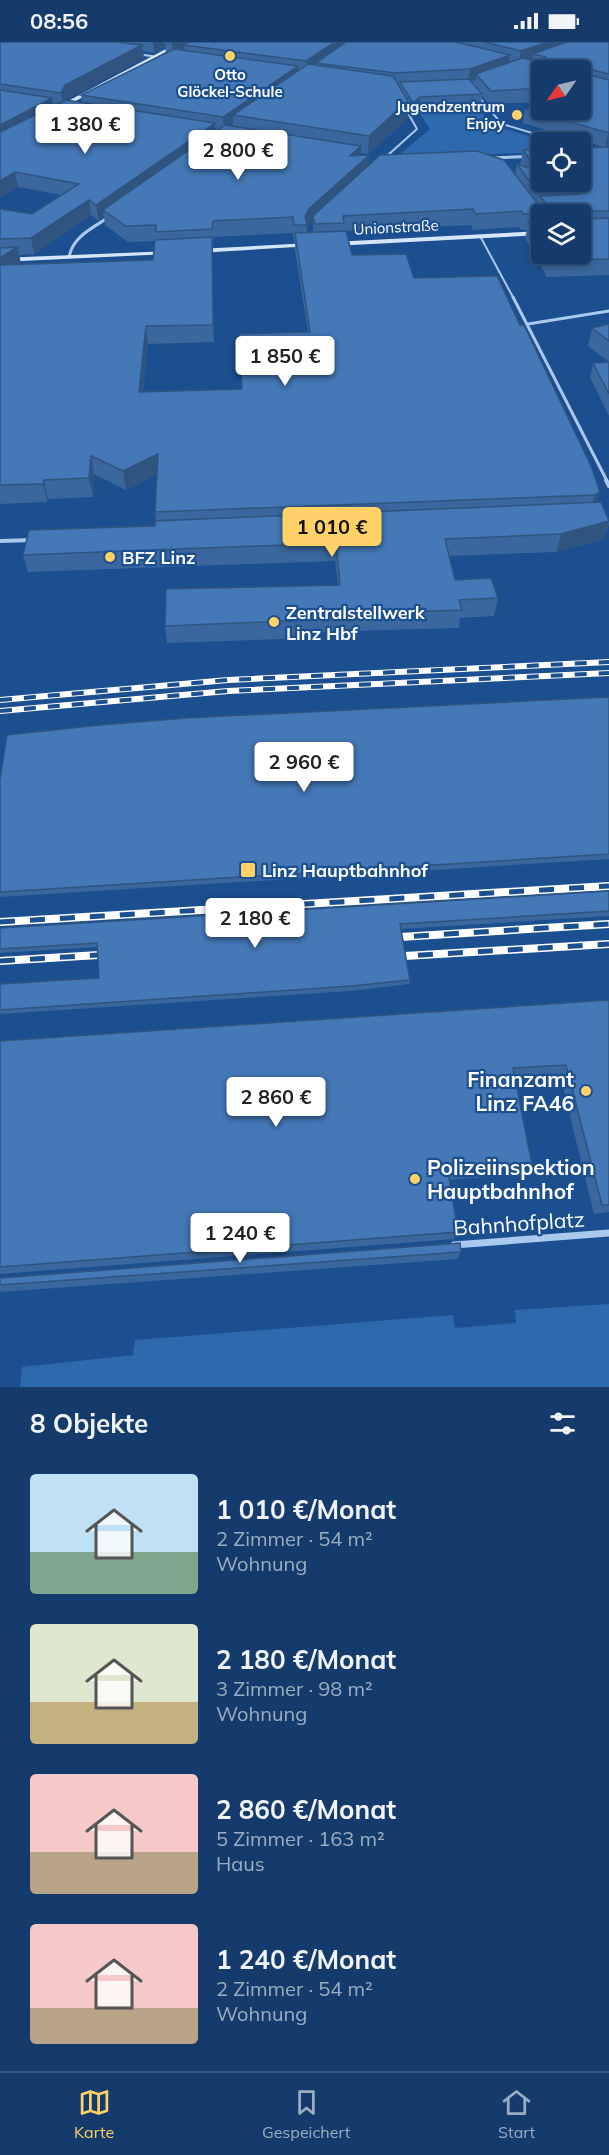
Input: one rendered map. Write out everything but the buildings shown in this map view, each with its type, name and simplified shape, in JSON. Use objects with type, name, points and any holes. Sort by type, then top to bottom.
[{"type":"main road","points":[[66,110],[70,102],[182,42]]},
{"type":"main road","points":[[59,112],[74,110]]},
{"type":"main road","name":"Unionstraße","points":[[185,251],[311,242],[531,234]]},
{"type":"main road","points":[[0,260],[173,252]]},
{"type":"street","points":[[127,52],[164,58]]},
{"type":"street","points":[[472,89],[499,122],[531,133]]},
{"type":"street","points":[[378,165],[417,129],[401,101]]},
{"type":"street","points":[[484,158],[531,156]]},
{"type":"street","points":[[495,158],[500,164]]},
{"type":"street","points":[[382,161],[393,162]]},
{"type":"street","points":[[69,257],[69,249],[73,243],[116,213]]},
{"type":"lane","points":[[480,236],[528,324],[609,486]]},
{"type":"lane","points":[[528,324],[609,311]]},
{"type":"lane","points":[[0,541],[36,540]]},
{"type":"lane","name":"Bahnhofplatz","points":[[444,1245],[609,1233]]},
{"type":"shaded area","points":[[464,92],[491,124],[531,137],[531,152],[403,158],[399,155],[430,129],[406,93]]},
{"type":"shaded area","points":[[609,1304],[609,1387],[20,1387],[22,1367],[133,1355],[135,1340],[453,1315],[455,1328],[516,1323],[515,1310]]},
{"type":"railway","points":[[0,700],[228,680],[609,662]]},
{"type":"railway","points":[[0,711],[228,691],[609,673]]},
{"type":"railway","points":[[0,922],[609,886]]},
{"type":"railway","points":[[384,938],[609,924]]},
{"type":"railway","points":[[388,957],[609,944]]},
{"type":"railway","points":[[0,961],[115,954]]},
{"type":"place","name":"Otto Glöckel-Schule","points":[[230,56]]},
{"type":"place","name":"Jugendzentrum Enjoy","points":[[517,115]]},
{"type":"place","name":"BFZ Linz","points":[[110,557]]},
{"type":"place","name":"Zentralstellwerk Linz Hbf","points":[[274,622]]},
{"type":"place","name":"Linz Hauptbahnhof","points":[[248,870]]},
{"type":"place","name":"Finanzamt Linz FA46","points":[[586,1091]]},
{"type":"place","name":"Polizeiinspektion Hauptbahnhof","points":[[415,1179]]}]
